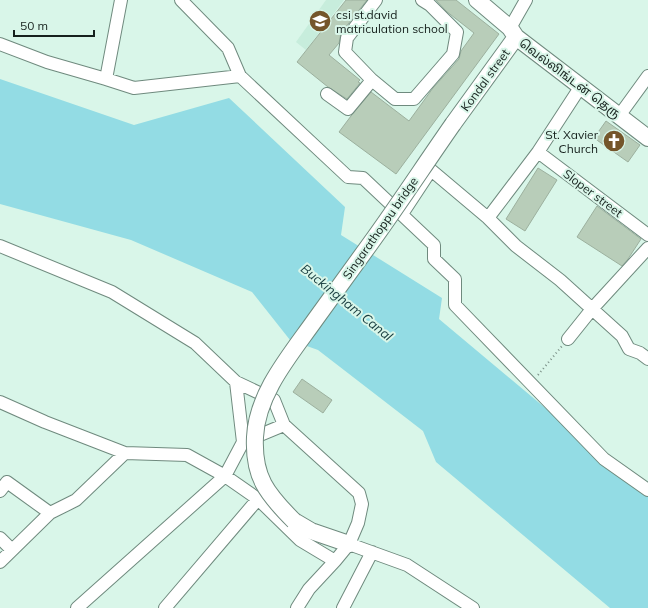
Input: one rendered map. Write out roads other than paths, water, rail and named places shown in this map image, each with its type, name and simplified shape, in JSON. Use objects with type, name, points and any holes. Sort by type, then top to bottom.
[{"type":"main road","name":"வெல்லிங்டன் தெரு","points":[[477,0],[513,32],[648,138]]},
{"type":"main road","name":"Kondal street","points":[[453,124],[513,32]]},
{"type":"main road","name":"Singarathoppu bridge","points":[[349,544],[311,531],[294,521],[274,501],[262,481],[255,458],[255,436],[258,416],[269,387],[285,362],[372,241],[453,124]]},
{"type":"street","points":[[106,79],[121,0]]},
{"type":"street","points":[[181,0],[228,48],[240,76],[348,177],[363,178],[434,245],[434,259],[455,279],[455,305],[604,458],[648,490]]},
{"type":"street","points":[[376,0],[347,38],[345,52],[372,80],[395,99],[414,99],[453,54],[457,32],[430,5],[422,0]]},
{"type":"street","points":[[513,32],[526,0]]},
{"type":"street","points":[[0,44],[47,62],[134,88],[240,76]]},
{"type":"street","points":[[619,116],[648,76]]},
{"type":"street","points":[[327,94],[348,109],[372,80]]},
{"type":"street","points":[[488,218],[538,152],[581,86]]},
{"type":"street","name":"Sloper street","points":[[538,152],[648,235]]},
{"type":"street","points":[[402,214],[431,170],[488,218],[516,246],[560,280],[622,336],[629,349],[640,353],[648,359]]},
{"type":"street","points":[[0,246],[112,292],[195,343],[236,382],[274,400],[284,425],[359,493],[362,504],[358,523],[349,544],[309,589],[297,608]]},
{"type":"street","points":[[568,339],[592,309],[648,248]]},
{"type":"street","points":[[77,608],[225,476],[242,442],[236,382]]},
{"type":"street","points":[[0,402],[45,422],[125,453],[187,455],[225,476],[258,498],[300,540],[335,561]]},
{"type":"street","points":[[242,442],[284,425]]},
{"type":"street","points":[[0,562],[50,513],[76,500],[125,453]]},
{"type":"street","points":[[0,491],[7,482],[50,513]]},
{"type":"street","points":[[165,608],[258,498]]},
{"type":"street","points":[[0,538],[12,550]]},
{"type":"street","points":[[349,544],[406,565],[456,603],[473,608]]},
{"type":"street","points":[[343,608],[372,552]]},
{"type":"water","name":"Buckingham Canal","points":[[0,79],[134,125],[229,98],[345,207],[341,235],[442,298],[439,319],[648,494],[648,608],[610,608],[436,462],[423,431],[318,350],[290,340],[252,292],[131,240],[0,204]]},
{"type":"place","name":"csi st.david matriculation school","points":[[320,21]]},
{"type":"place","name":"St. Xavier Church","points":[[614,141]]}]
